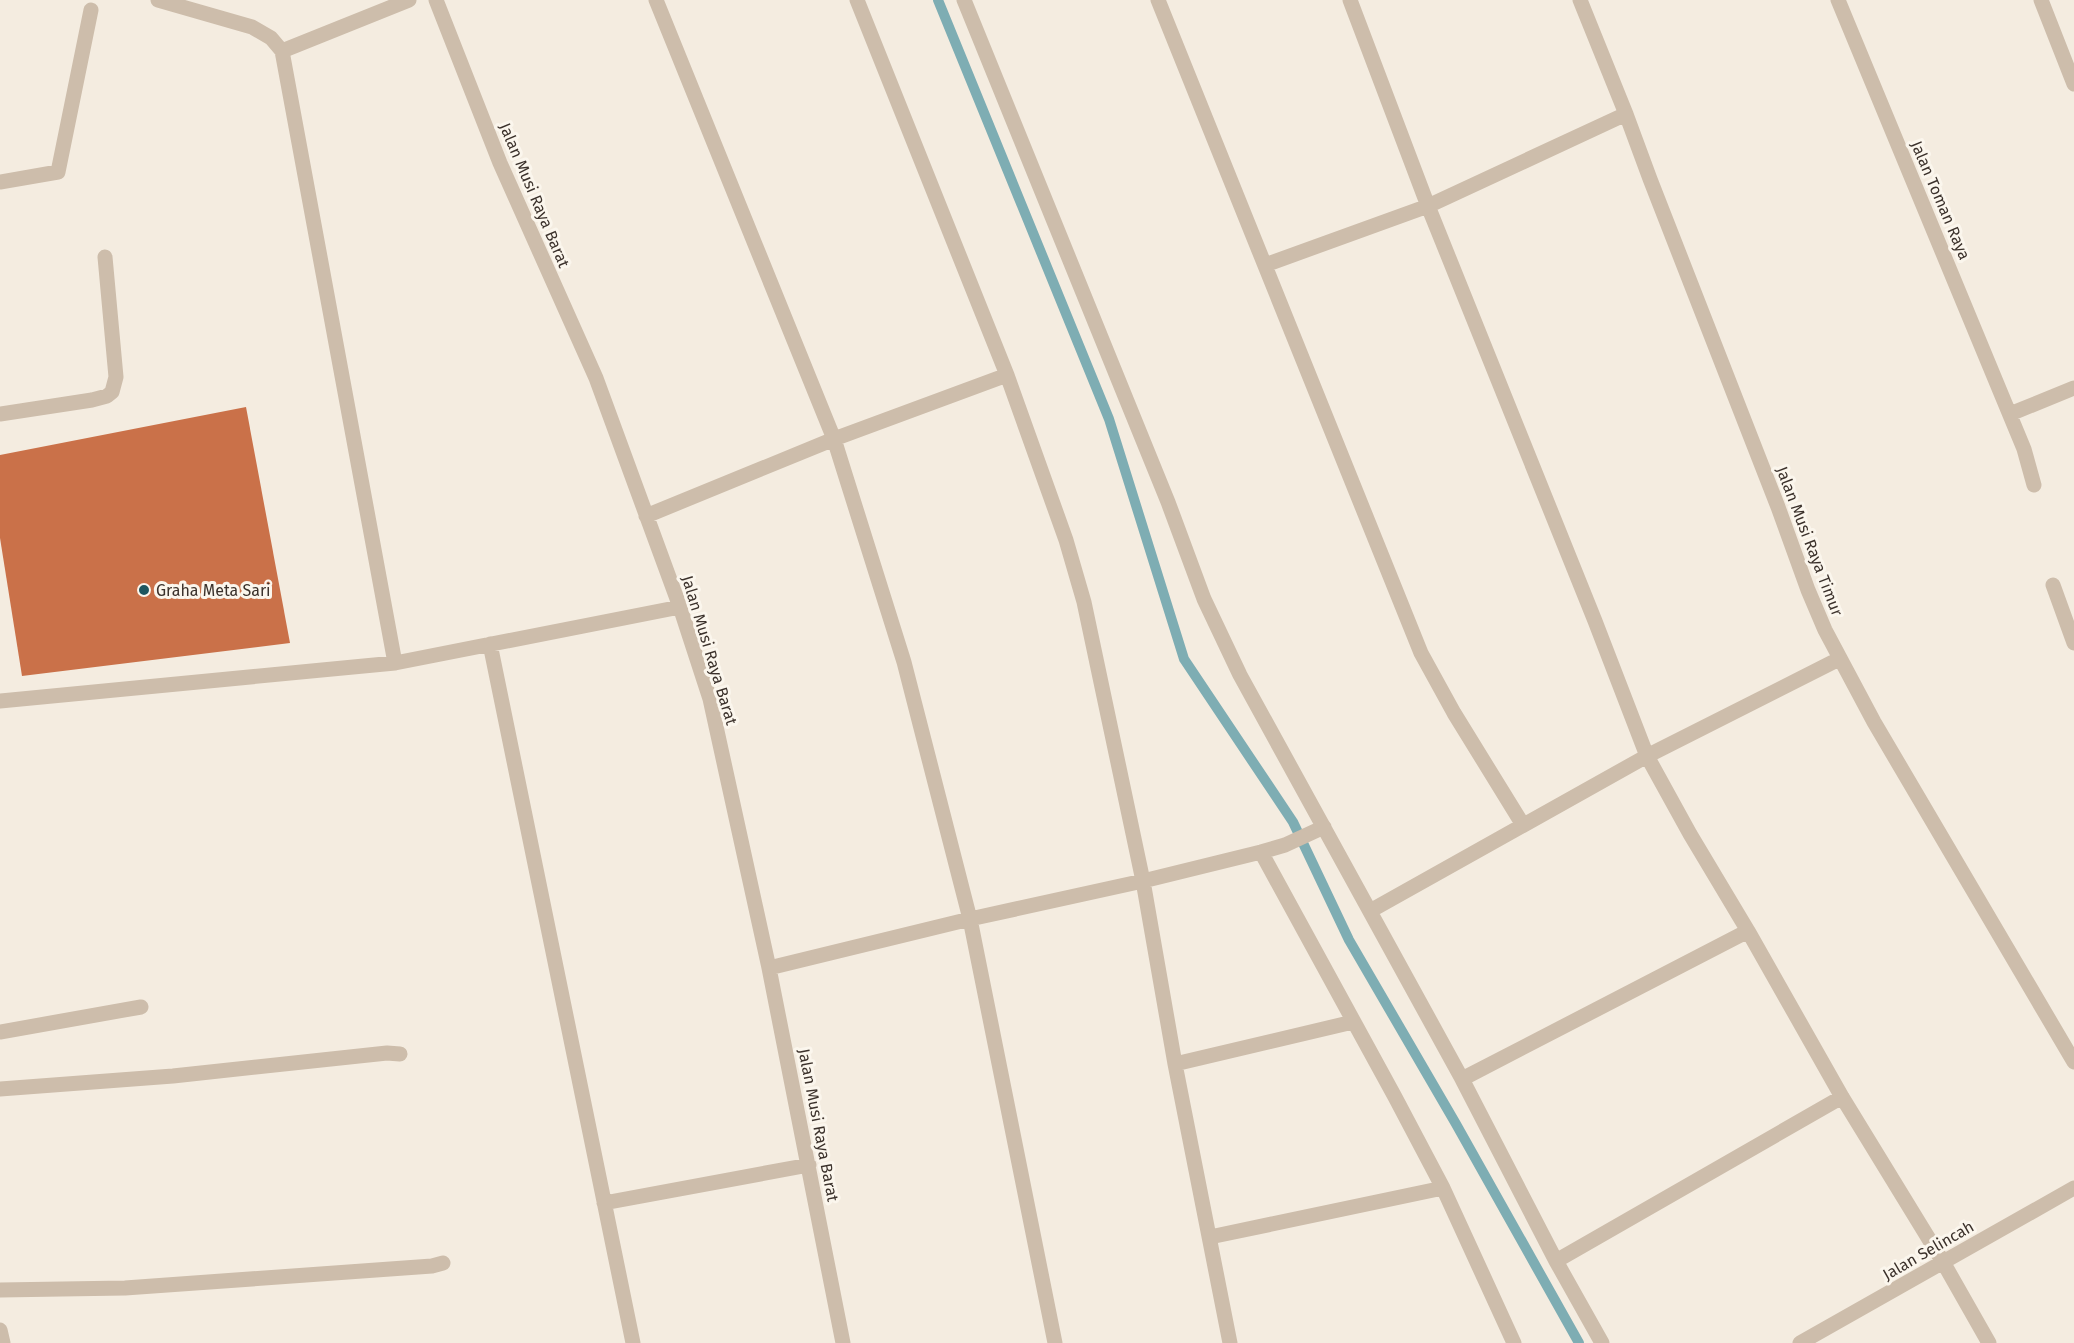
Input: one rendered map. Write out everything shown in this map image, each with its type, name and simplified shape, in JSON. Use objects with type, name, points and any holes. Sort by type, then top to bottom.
[{"type":"street","points":[[158,0],[252,27],[271,38],[282,51],[395,663]]},
{"type":"street","points":[[282,51],[409,0]]},
{"type":"street","name":"Jalan Musi Raya Barat","points":[[436,0],[500,164],[596,378],[680,607],[710,699],[770,969],[843,1343]]},
{"type":"street","points":[[656,0],[834,439],[904,662],[970,919],[1055,1343]]},
{"type":"street","points":[[857,0],[1007,375],[1066,540],[1084,602],[1143,881],[1175,1064],[1230,1343]]},
{"type":"street","points":[[964,0],[1164,492],[1204,599],[1240,675],[1462,1079],[1556,1261],[1602,1343]]},
{"type":"street","points":[[1158,0],[1421,653],[1454,713],[1523,825]]},
{"type":"street","points":[[1350,0],[1428,206],[1591,610],[1647,756],[1842,1097],[1943,1262],[1989,1343]]},
{"type":"street","name":"Jalan Musi Raya Timur","points":[[1580,0],[1778,507],[1808,591],[1839,659],[2074,1062]]},
{"type":"street","name":"Jalan Toman Raya","points":[[1838,0],[2010,414],[2024,449],[2034,485]]},
{"type":"street","points":[[2041,0],[2074,84]]},
{"type":"street","points":[[0,182],[58,172],[91,10]]},
{"type":"street","points":[[1265,265],[1428,206],[1626,114]]},
{"type":"street","points":[[0,414],[93,400],[112,392],[116,377],[105,257]]},
{"type":"street","points":[[646,516],[834,439],[1007,375]]},
{"type":"street","points":[[2010,414],[2074,388]]},
{"type":"street","points":[[2053,585],[2074,643]]},
{"type":"street","points":[[0,701],[395,663],[680,607]]},
{"type":"street","points":[[490,644],[633,1343]]},
{"type":"street","points":[[1370,911],[1647,756],[1839,659]]},
{"type":"street","points":[[770,969],[970,919],[1261,852],[1285,845],[1324,827]]},
{"type":"street","points":[[1261,852],[1443,1188],[1514,1343]]},
{"type":"street","points":[[1462,1079],[1748,931]]},
{"type":"street","points":[[0,1032],[141,1008]]},
{"type":"street","points":[[1175,1064],[1353,1022]]},
{"type":"street","points":[[0,1089],[173,1076],[387,1053],[400,1054]]},
{"type":"street","points":[[1556,1261],[1842,1097]]},
{"type":"street","points":[[603,1203],[809,1165]]},
{"type":"street","points":[[1210,1237],[1443,1188]]},
{"type":"street","name":"Jalan Selincah","points":[[1800,1343],[2074,1188]]},
{"type":"street","points":[[0,1290],[125,1288],[432,1266],[443,1263]]},
{"type":"street","points":[[0,1330],[3,1343]]},
{"type":"building","name":"Graha Meta Sari","points":[[246,407],[290,643],[22,676],[0,538],[0,455]]},
{"type":"waterway","points":[[938,0],[1109,419],[1184,659],[1293,822],[1349,940],[1579,1343]]},
{"type":"place","name":"Graha Meta Sari","points":[[144,590]]}]
